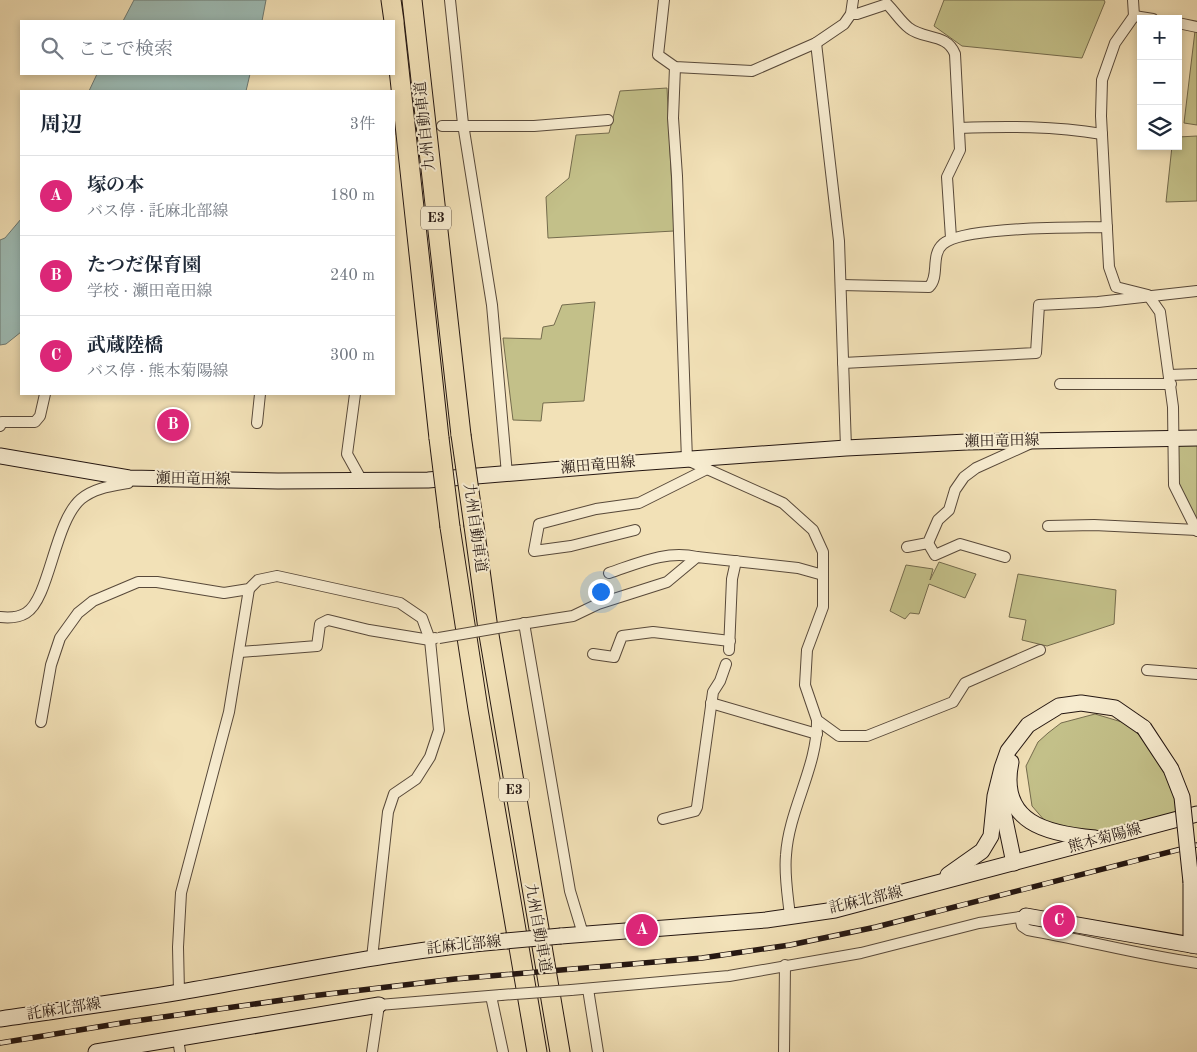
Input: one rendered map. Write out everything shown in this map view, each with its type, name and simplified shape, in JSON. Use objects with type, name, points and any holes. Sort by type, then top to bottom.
[{"type":"highway","name":"九州自動車道","points":[[391,0],[394,20]]},
{"type":"highway","name":"九州自動車道","points":[[412,0],[461,435],[488,629],[560,1052]]},
{"type":"highway","name":"九州自動車道","points":[[395,31],[450,527],[481,728],[537,1052]]},
{"type":"main road","name":"瀬田竜田線","points":[[0,456],[129,478],[362,481],[428,480],[846,448],[1034,441],[1173,440],[1197,438]]},
{"type":"main road","name":"託麻北部線","points":[[929,886],[964,866],[982,851],[991,836],[995,796],[1008,751],[1028,725],[1059,706],[1081,703],[1115,708],[1144,728],[1171,769],[1182,796],[1191,882],[1194,946]]},
{"type":"main road","name":"託麻北部線","points":[[1020,735],[1013,752],[1008,775],[1010,792],[1022,814],[1042,830],[1059,834],[1105,839]]},
{"type":"main road","name":"託麻北部線","points":[[0,1019],[179,992],[457,945],[790,916],[835,910],[1014,863],[1002,810],[1002,768]]},
{"type":"main road","name":"熊本菊陽線","points":[[1014,863],[1197,814]]},
{"type":"main road","points":[[1023,917],[1194,946]]},
{"type":"main road","points":[[96,1052],[179,1045],[379,1005]]},
{"type":"street","points":[[450,0],[463,124],[492,305],[507,474]]},
{"type":"street","points":[[664,0],[658,55],[675,67],[752,71],[816,43],[844,24],[851,14],[853,0]]},
{"type":"street","points":[[1048,526],[1094,525],[1197,530],[1174,485],[1174,407],[1160,312],[1148,295],[1116,287],[1109,267],[1102,134],[1102,80],[1115,43],[1134,16],[1133,0]]},
{"type":"street","points":[[851,14],[887,4],[908,28],[921,34],[939,38],[952,47],[955,54],[960,150],[947,177],[951,238]]},
{"type":"street","points":[[1182,24],[1197,27]]},
{"type":"street","points":[[816,43],[839,241],[846,448]]},
{"type":"street","points":[[675,67],[673,118],[678,185],[686,460],[783,503],[808,525],[823,552],[823,607],[807,650],[805,686],[817,720],[817,734],[795,813],[786,855],[790,916]]},
{"type":"street","points":[[442,126],[463,124],[534,126],[608,120]]},
{"type":"street","points":[[959,128],[1022,126],[1062,128],[1102,134]]},
{"type":"street","points":[[841,285],[929,287],[933,282],[938,250],[951,238],[1018,229],[1107,227]]},
{"type":"street","points":[[843,362],[1036,353],[1039,305],[1098,302],[1197,291]]},
{"type":"street","points":[[1060,384],[1170,380],[1197,374]]},
{"type":"street","points":[[0,426],[2,422],[35,422],[40,416],[45,395]]},
{"type":"street","points":[[257,423],[260,395]]},
{"type":"street","points":[[355,395],[347,454],[362,481]]},
{"type":"street","points":[[928,543],[938,520],[949,510],[955,490],[964,477],[976,468],[1034,441]]},
{"type":"street","points":[[635,530],[571,546],[534,551],[539,524],[596,509],[639,503],[707,469]]},
{"type":"street","points":[[0,617],[12,618],[26,612],[35,604],[58,541],[79,500],[101,488],[128,483],[129,478]]},
{"type":"street","points":[[907,547],[928,543]]},
{"type":"street","points":[[928,543],[935,555],[960,544],[1005,557]]},
{"type":"street","points":[[609,572],[660,556],[681,554],[798,568],[823,575]]},
{"type":"street","points":[[240,652],[317,646],[320,624],[328,620],[369,630],[434,639],[573,616],[598,604],[667,582],[697,557]]},
{"type":"street","points":[[593,654],[614,656],[622,636],[653,632],[729,645],[732,579],[736,561]]},
{"type":"street","points":[[179,992],[178,947],[182,893],[229,712],[249,590],[258,580],[277,576],[400,603],[422,618],[434,639],[438,730],[430,757],[416,779],[394,794],[388,812],[372,958]]},
{"type":"street","points":[[41,722],[50,665],[60,638],[78,613],[93,601],[138,582],[157,582],[224,594],[249,590]]},
{"type":"street","points":[[520,624],[570,891],[583,934]]},
{"type":"street","points":[[817,720],[839,736],[867,736],[953,702],[965,683],[1040,650]]},
{"type":"street","points":[[663,819],[695,811],[697,807],[713,692],[720,681],[726,664]]},
{"type":"street","points":[[1147,670],[1197,674]]},
{"type":"street","points":[[711,703],[817,734]]},
{"type":"street","points":[[372,1052],[379,1005],[588,990],[729,976],[861,953],[979,923],[1023,917],[1022,926],[1028,930],[1160,958],[1197,963]]},
{"type":"street","points":[[784,1052],[786,965]]},
{"type":"street","points":[[588,990],[598,1052]]},
{"type":"street","points":[[496,996],[502,1052]]},
{"type":"shaded area","points":[[944,0],[1104,0],[1105,2],[1082,58],[962,46],[934,26]]},
{"type":"shaded area","points":[[1195,31],[1197,31],[1197,125],[1184,123]]},
{"type":"shaded area","points":[[667,88],[674,231],[548,238],[546,197],[569,178],[576,135],[609,133],[620,91]]},
{"type":"shaded area","points":[[1197,136],[1197,201],[1166,202],[1172,150],[1182,150],[1182,137]]},
{"type":"shaded area","points":[[595,302],[584,401],[543,403],[541,421],[513,420],[503,338],[541,339],[543,327],[554,325],[562,305]]},
{"type":"shaded area","points":[[1197,438],[1197,531],[1174,485],[1173,440]]},
{"type":"shaded area","points":[[939,562],[976,574],[965,598],[929,584],[919,614],[910,613],[905,619],[890,611],[906,565],[933,569],[930,580]]},
{"type":"shaded area","points":[[1018,574],[1116,590],[1114,624],[1047,646],[1022,640],[1026,620],[1009,617]]},
{"type":"shaded area","points":[[1095,714],[1132,725],[1140,732],[1170,775],[1180,815],[1103,834],[1052,829],[1032,806],[1026,766],[1038,742],[1061,723]]},
{"type":"water","points":[[134,0],[266,0],[262,20],[124,20]]},
{"type":"water","points":[[97,75],[250,75],[246,90],[89,90]]},
{"type":"water","points":[[20,220],[20,333],[6,344],[0,345],[0,240],[5,238]]},
{"type":"tunnel","points":[[395,130],[442,126]]},
{"type":"railway","points":[[0,1043],[128,1022],[311,996],[455,979],[702,958],[790,945],[876,927],[1197,845]]},
{"type":"place","name":"たつだ保育園","points":[[173,425]]},
{"type":"place","name":"武蔵陸橋","points":[[1059,921]]},
{"type":"place","name":"塚の本","points":[[642,930]]}]
